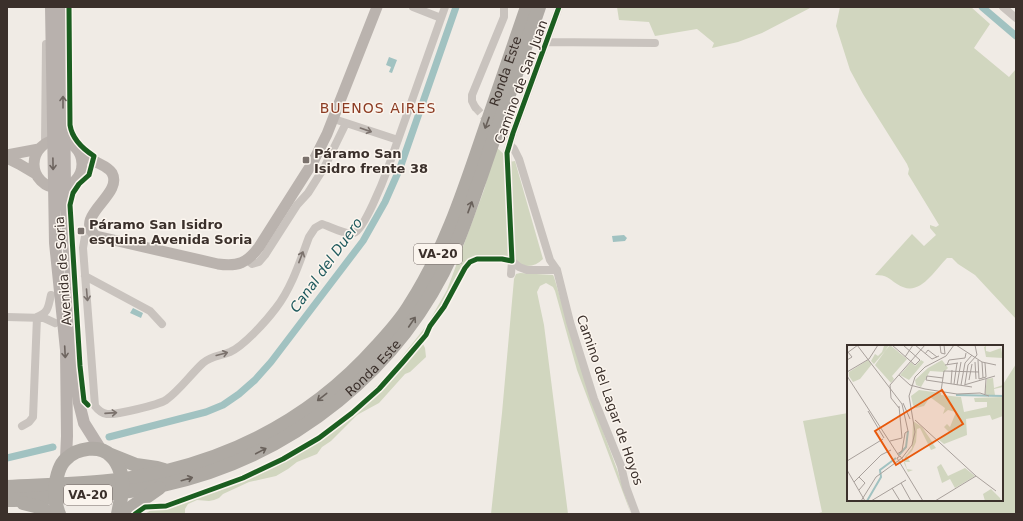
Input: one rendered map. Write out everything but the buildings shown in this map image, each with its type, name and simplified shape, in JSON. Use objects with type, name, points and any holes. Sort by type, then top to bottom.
[{"type":"highway","name":"Ronda Este","points":[[122,486],[202,460],[258,438],[288,421],[341,383],[365,360],[388,334],[411,305],[449,230],[527,7]]},
{"type":"highway","name":"Ronda Este","points":[[10,494],[122,486],[163,485],[205,473],[248,457],[295,432],[321,415],[356,386],[383,358],[410,325],[438,281],[457,241],[500,122],[539,7]]},
{"type":"highway","points":[[10,494],[43,476],[75,452],[82,450],[90,449],[106,453],[136,465],[168,471]]},
{"type":"highway","points":[[106,453],[118,468],[122,486],[118,514]]},
{"type":"highway","points":[[59,514],[55,491],[63,462]]},
{"type":"highway","points":[[122,514],[163,485]]},
{"type":"highway","points":[[10,494],[51,514]]},
{"type":"main road","name":"Avenida de Soria","points":[[52,7],[50,143],[59,187],[79,403],[84,423],[106,453]]},
{"type":"main road","name":"Avenida de Soria","points":[[50,143],[63,7]]},
{"type":"main road","name":"Avenida de Soria","points":[[59,187],[55,244],[66,350],[67,436],[63,462]]},
{"type":"street","name":"Avenida de Soria","points":[[46,7],[50,143]]},
{"type":"street","points":[[7,155],[50,143],[72,144],[93,161],[104,166],[112,173],[113,182],[111,190],[91,216],[90,222],[92,232],[96,236],[218,264],[229,266],[243,263],[252,256],[259,247],[313,162],[334,119],[377,7]]},
{"type":"street","points":[[413,7],[441,18]]},
{"type":"street","points":[[92,232],[85,236],[83,248],[90,327],[94,399],[97,409],[100,412],[108,414],[149,406],[165,400],[179,389],[203,363],[213,356],[231,352],[246,341],[275,310],[287,293],[315,228],[322,224],[349,234],[355,233],[360,228],[380,189],[445,7]]},
{"type":"street","points":[[475,107],[472,101],[472,95],[504,17],[504,7]]},
{"type":"street","name":"Camino de San Juan","points":[[511,274],[512,261],[507,153],[559,7]]},
{"type":"street","points":[[1005,8],[1016,18]]},
{"type":"street","name":"Camino de San Juan","points":[[546,42],[655,43]]},
{"type":"street","points":[[334,119],[398,140]]},
{"type":"street","points":[[247,260],[252,264],[259,262],[265,255],[297,205],[308,193],[326,166],[346,123]]},
{"type":"street","points":[[36,174],[34,162],[36,155],[50,143]]},
{"type":"street","points":[[7,158],[36,174],[42,181],[59,187],[76,180],[79,175],[82,168],[82,160],[76,148]]},
{"type":"street","name":"Camino del Lagar de Hoyos","points":[[514,149],[519,159],[550,260],[557,270],[570,322],[594,399],[621,466],[626,487],[636,514]]},
{"type":"street","points":[[79,175],[92,168],[104,166]]},
{"type":"street","points":[[512,261],[519,267],[527,270],[557,270]]},
{"type":"street","points":[[85,276],[150,311],[162,324]]},
{"type":"street","points":[[37,317],[44,314],[47,310],[51,295]]},
{"type":"street","points":[[7,317],[37,317],[44,318],[55,323]]},
{"type":"street","points":[[22,426],[29,422],[33,417],[37,317]]},
{"type":"green space","points":[[617,7],[812,7],[762,33],[738,42],[712,48],[714,43],[697,29],[655,36],[649,22],[619,20]]},
{"type":"green space","points":[[840,7],[971,7],[990,24],[974,48],[1009,77],[1016,69],[1016,319],[975,275],[958,264],[952,258],[947,258],[925,282],[912,288],[905,288],[885,276],[875,275],[912,234],[924,246],[936,235],[930,228],[930,225],[936,227],[939,225],[908,174],[909,169],[907,164],[863,94],[850,70],[836,26]]},
{"type":"green space","points":[[496,147],[506,156],[508,258],[477,258],[468,262],[462,269],[425,333],[423,344],[426,357],[410,372],[405,374],[379,403],[357,415],[331,441],[322,447],[317,454],[297,462],[276,476],[249,482],[223,494],[214,500],[197,500],[188,504],[185,509],[185,514],[145,514],[160,504],[196,493],[263,467],[301,446],[341,418],[389,373],[427,325],[447,290],[484,190]]},
{"type":"green space","points":[[515,161],[543,259],[532,266],[518,264],[515,257],[509,162]]},
{"type":"green space","points":[[516,274],[553,275],[554,277],[589,393],[618,472],[631,514],[577,370],[555,291],[553,287],[546,283],[540,286],[537,292],[544,325],[568,514],[491,514],[514,279]]},
{"type":"green space","points":[[1016,364],[1016,514],[816,514],[822,512],[803,421],[847,413],[847,501],[1003,501],[1003,384]]},
{"type":"water","points":[[389,57],[397,60],[392,73],[389,72],[391,67],[386,65]]},
{"type":"water","points":[[624,235],[627,238],[625,241],[613,242],[612,236]]},
{"type":"water","points":[[133,308],[143,313],[141,318],[130,313]]},
{"type":"waterway","name":"Canal del Duero","points":[[109,437],[206,412],[223,405],[255,380],[271,362],[363,241],[385,202],[400,168],[456,7]]},
{"type":"waterway","name":"Canal del Duero","points":[[982,7],[1016,36]]},
{"type":"waterway","name":"Canal del Duero","points":[[7,458],[53,447]]},
{"type":"tunnel","points":[[475,107],[514,149]]},
{"type":"cycle path","points":[[69,7],[70,125],[71,130],[79,143],[94,156],[89,175],[79,184],[73,193],[70,205],[80,366],[84,401],[88,405]]},
{"type":"cycle path","points":[[135,514],[145,507],[166,506],[243,478],[283,459],[319,438],[352,413],[379,389],[403,362],[426,335],[430,326],[444,307],[465,268],[470,262],[477,259],[502,259],[512,261],[507,153],[559,7]]},
{"type":"place","name":"Páramo San Isidro frente 38","points":[[306,160]]},
{"type":"place","name":"Páramo San Isidro esquina Avenida Soria","points":[[81,231]]},
{"type":"district","name":"BUENOS AIRES","points":[[378,108]]}]
